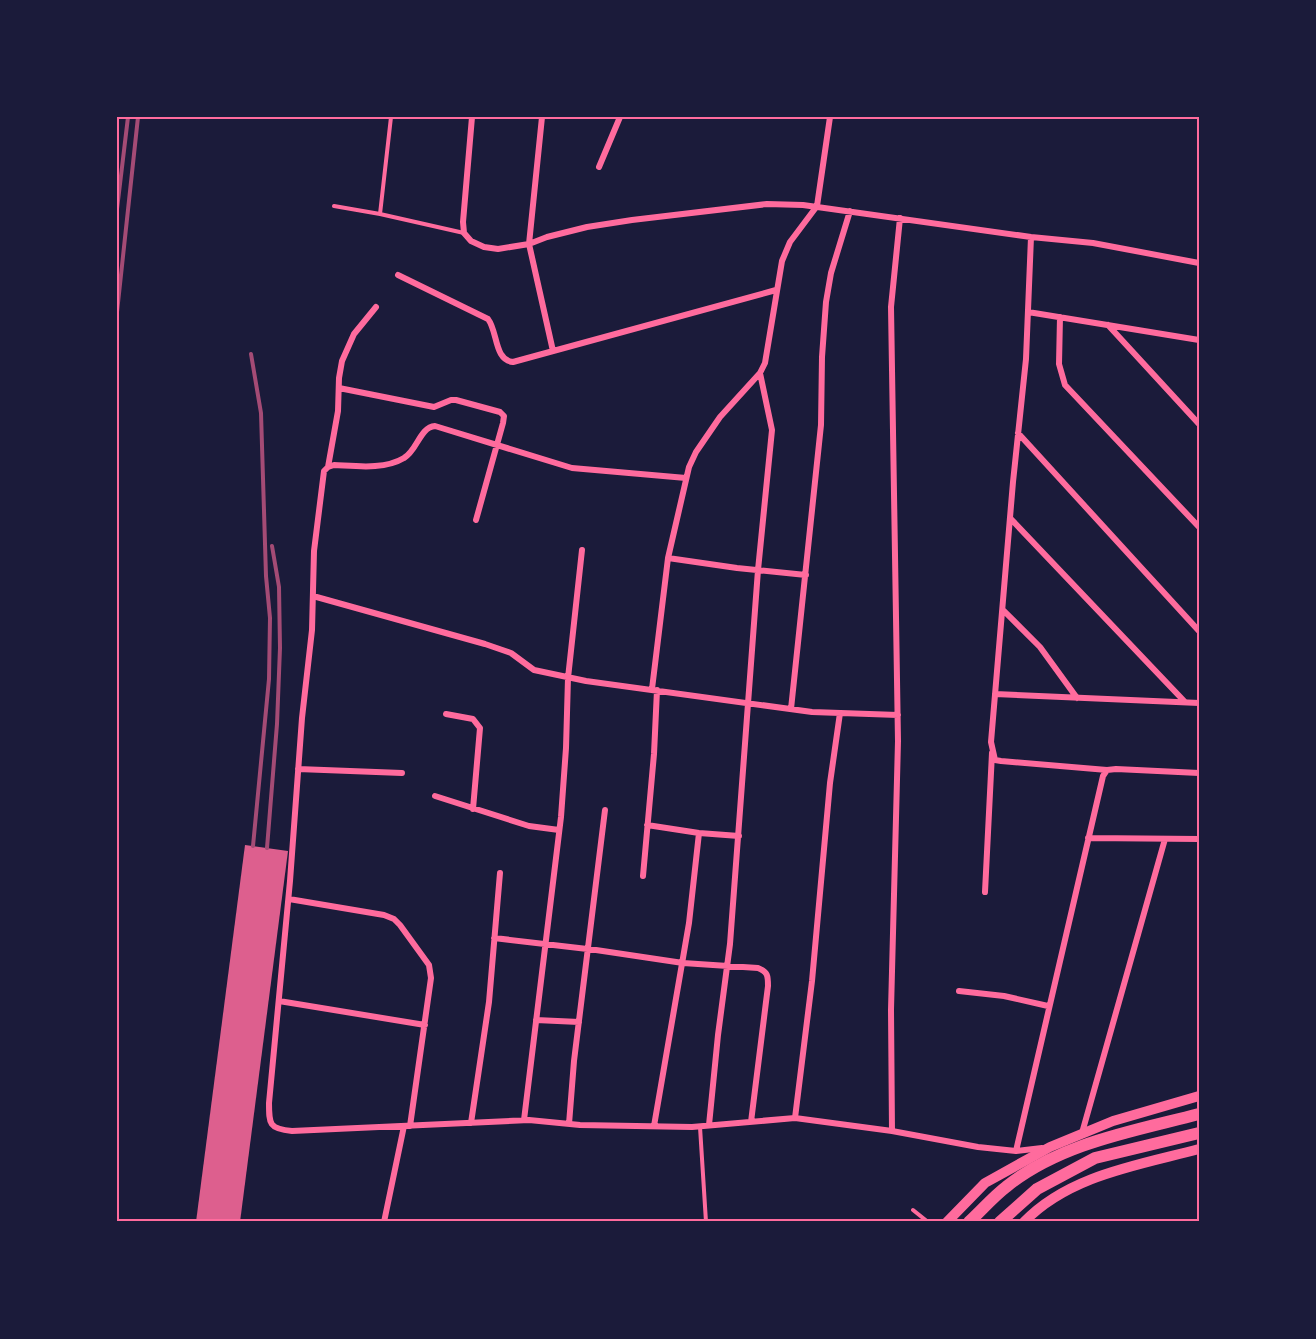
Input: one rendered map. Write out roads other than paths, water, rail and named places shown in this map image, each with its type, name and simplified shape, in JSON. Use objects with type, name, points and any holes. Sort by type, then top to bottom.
[{"type":"main road","points":[[969,1222],[1006,1187],[1039,1165],[1093,1142],[1199,1114]]},
{"type":"main road","points":[[1000,1222],[1037,1189],[1095,1158],[1199,1133]]},
{"type":"street","points":[[472,117],[464,233],[471,241],[484,247],[498,249],[529,244],[577,230],[632,220],[767,204],[817,206],[1031,237],[1093,243],[1199,263]]},
{"type":"street","points":[[542,117],[529,244],[552,351]]},
{"type":"street","points":[[599,167],[620,117]]},
{"type":"street","points":[[643,876],[654,754],[654,690],[668,558],[686,478],[696,452],[720,417],[760,373],[765,363],[782,261],[790,242],[817,206],[830,117]]},
{"type":"street","points":[[791,709],[821,425],[826,302],[831,273],[850,211]]},
{"type":"street","points":[[892,1131],[891,1010],[898,715],[891,307],[900,218]]},
{"type":"street","points":[[985,892],[991,742],[1026,359],[1031,237]]},
{"type":"street","points":[[398,275],[488,319],[492,324],[501,357],[507,362],[776,290]]},
{"type":"street","points":[[376,307],[349,342],[339,369],[338,411],[328,467],[322,476],[314,551],[312,630],[269,1103],[270,1123],[274,1128],[292,1131],[524,1120],[569,1124],[700,1126],[795,1118],[1016,1151],[1093,1142]]},
{"type":"street","points":[[1028,312],[1199,340]]},
{"type":"street","points":[[1060,317],[1059,364],[1065,384],[1199,527]]},
{"type":"street","points":[[1107,325],[1199,423]]},
{"type":"street","points":[[709,1125],[739,836],[758,570],[772,430],[760,373]]},
{"type":"street","points":[[339,388],[434,407],[456,400],[500,412],[504,416],[503,423],[477,520]]},
{"type":"street","points":[[328,467],[334,465],[378,466],[400,461],[412,452],[430,426],[435,426],[584,471],[686,478]]},
{"type":"street","points":[[1018,433],[1199,631]]},
{"type":"street","points":[[1010,518],[1185,702]]},
{"type":"street","points":[[524,1120],[559,830],[566,748],[568,678],[582,550]]},
{"type":"street","points":[[668,558],[806,575]]},
{"type":"street","points":[[313,596],[485,644],[511,653],[534,670],[568,678],[791,709],[898,715]]},
{"type":"street","points":[[1003,610],[1040,647],[1077,698]]},
{"type":"street","points":[[995,694],[1199,703]]},
{"type":"street","points":[[795,1118],[812,981],[830,783],[840,713]]},
{"type":"street","points":[[446,714],[473,719],[480,728],[473,809]]},
{"type":"street","points":[[992,752],[995,760],[1107,770],[1199,772]]},
{"type":"street","points":[[298,770],[402,773]]},
{"type":"street","points":[[1016,1151],[1088,838],[1103,776],[1107,770]]},
{"type":"street","points":[[435,796],[529,826],[559,830]]},
{"type":"street","points":[[569,1124],[605,810]]},
{"type":"street","points":[[647,825],[739,836]]},
{"type":"street","points":[[654,1126],[683,963],[699,833]]},
{"type":"street","points":[[1088,838],[1199,839]]},
{"type":"street","points":[[1082,1133],[1165,839]]},
{"type":"street","points":[[471,1123],[489,1002],[500,873]]},
{"type":"street","points":[[289,899],[384,915],[394,919],[429,965],[431,971],[425,1025],[407,1126],[384,1222]]},
{"type":"street","points":[[494,939],[588,949],[683,963],[758,968],[766,972],[768,976],[751,1122]]},
{"type":"street","points":[[959,991],[1004,996],[1048,1006]]},
{"type":"street","points":[[279,1001],[425,1025]]},
{"type":"street","points":[[536,1020],[579,1022]]},
{"type":"street","points":[[947,1222],[985,1183],[1050,1147],[1113,1120],[1199,1096]]},
{"type":"street","points":[[1024,1222],[1059,1196],[1100,1174],[1199,1149]]},
{"type":"lane","points":[[380,214],[391,117]]},
{"type":"lane","points":[[334,206],[464,233]]},
{"type":"lane","points":[[700,1126],[706,1222]]},
{"type":"lane","points":[[913,1210],[928,1222]]},
{"type":"railway","points":[[117,209],[128,117]]},
{"type":"railway","points":[[117,312],[138,117]]},
{"type":"railway","points":[[251,354],[261,413],[266,576],[270,618],[269,679],[253,846]]},
{"type":"railway","points":[[267,848],[277,724],[280,648],[279,587],[272,546]]}]
